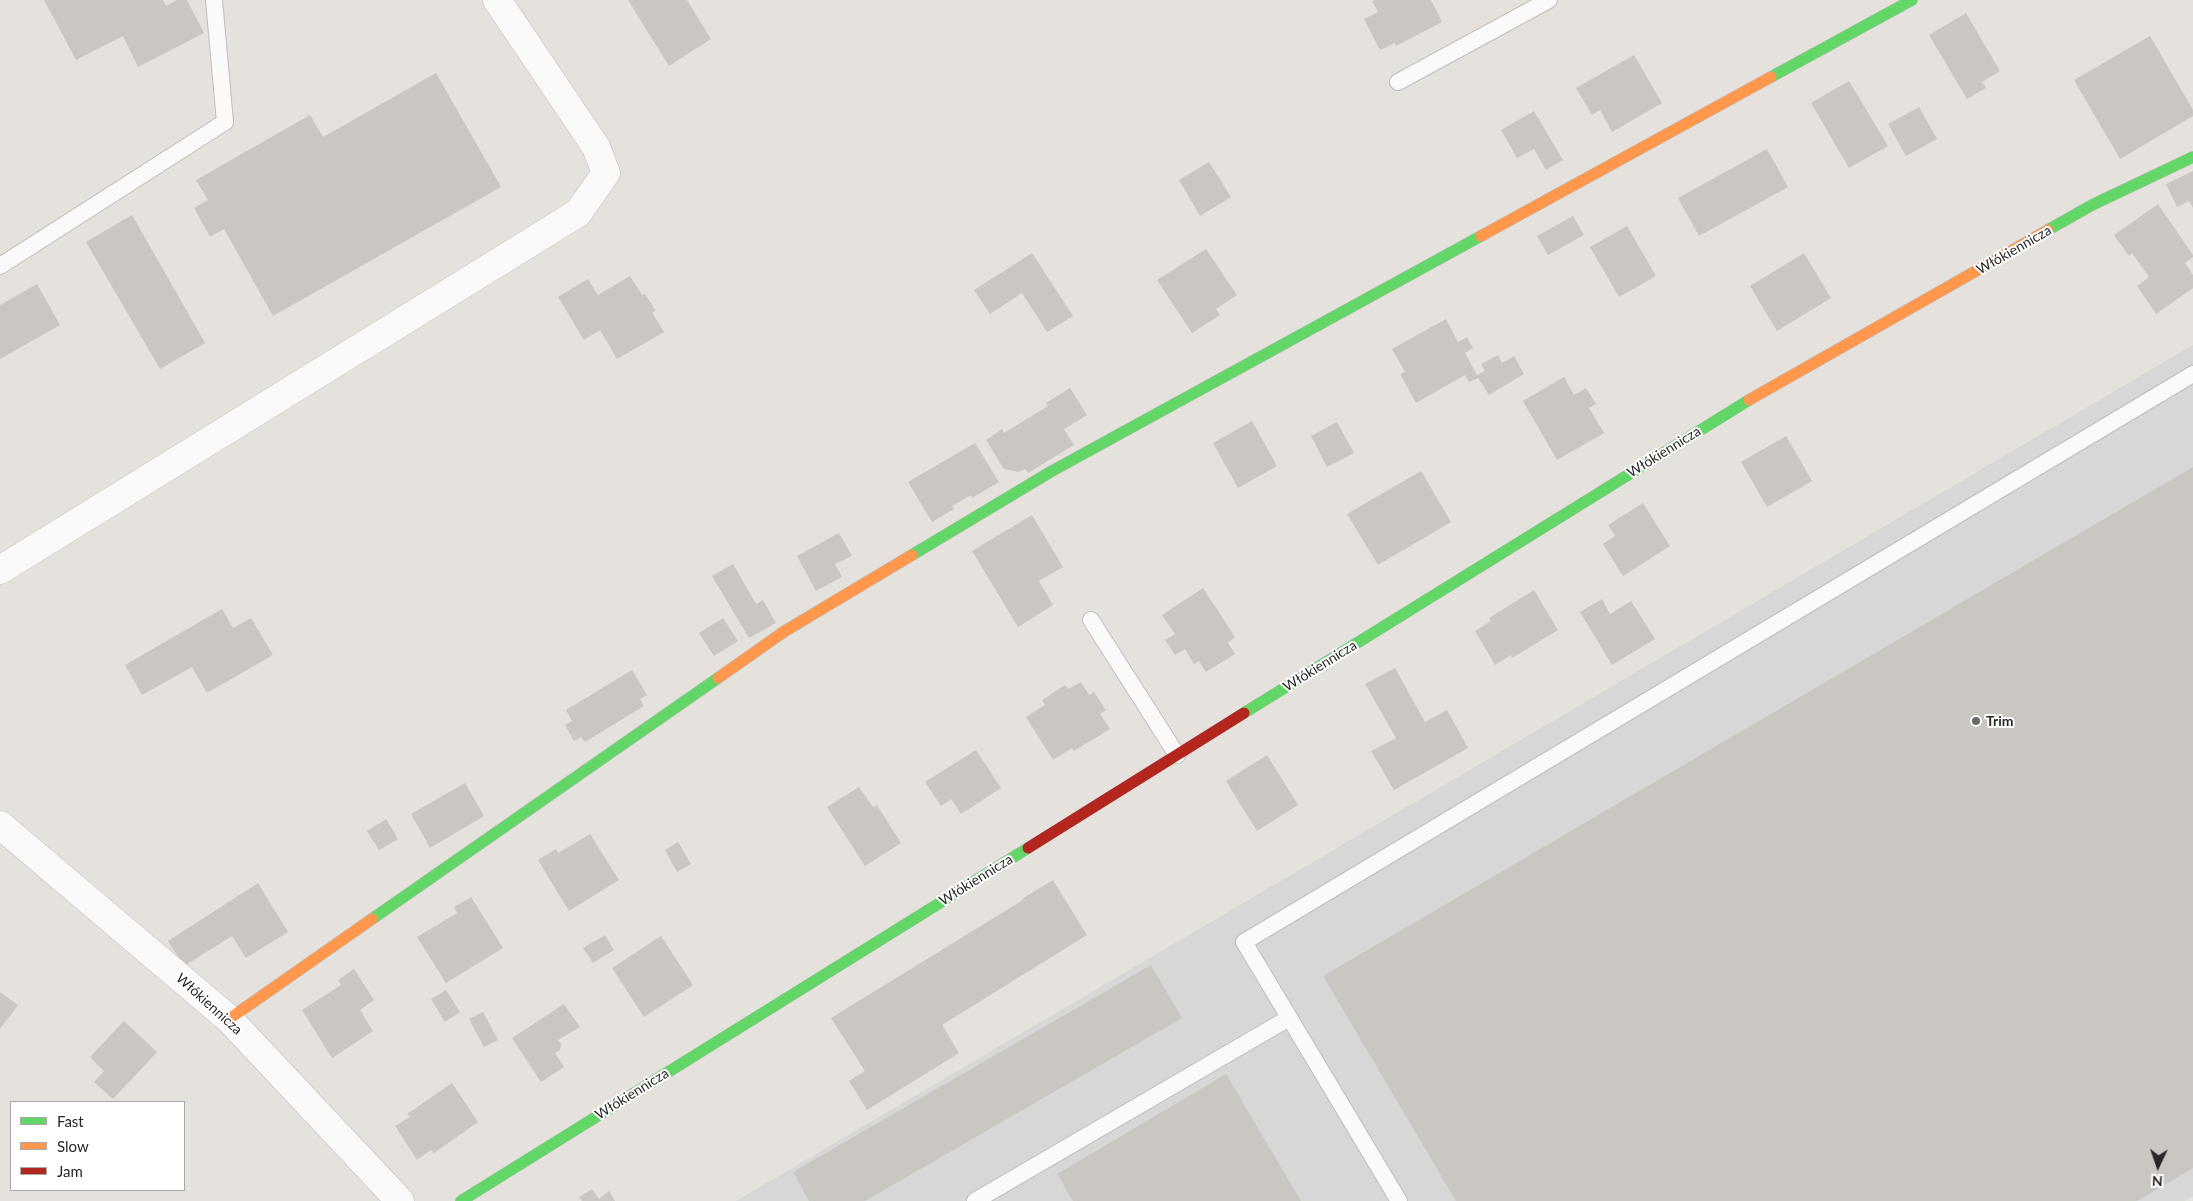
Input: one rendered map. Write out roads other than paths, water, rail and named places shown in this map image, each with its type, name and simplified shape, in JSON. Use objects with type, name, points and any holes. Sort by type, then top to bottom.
[{"type":"street","points":[[0,570],[578,213],[606,173],[596,147],[497,0]]},
{"type":"street","points":[[229,1019],[794,626],[1052,471],[1912,0]]},
{"type":"street","name":"Włókiennicza","points":[[461,1201],[1723,415],[2092,205],[2193,156]]},
{"type":"street","name":"Włókiennicza","points":[[0,825],[229,1019],[400,1201]]},
{"type":"lane","points":[[0,266],[225,122],[214,0]]},
{"type":"lane","points":[[1398,82],[1549,0]]},
{"type":"lane","points":[[1399,1201],[1244,942],[2193,374]]},
{"type":"lane","points":[[1091,620],[1177,755]]},
{"type":"lane","points":[[975,1201],[1289,1018]]},
{"type":"place","name":"Trim","points":[[1976,721]]}]
